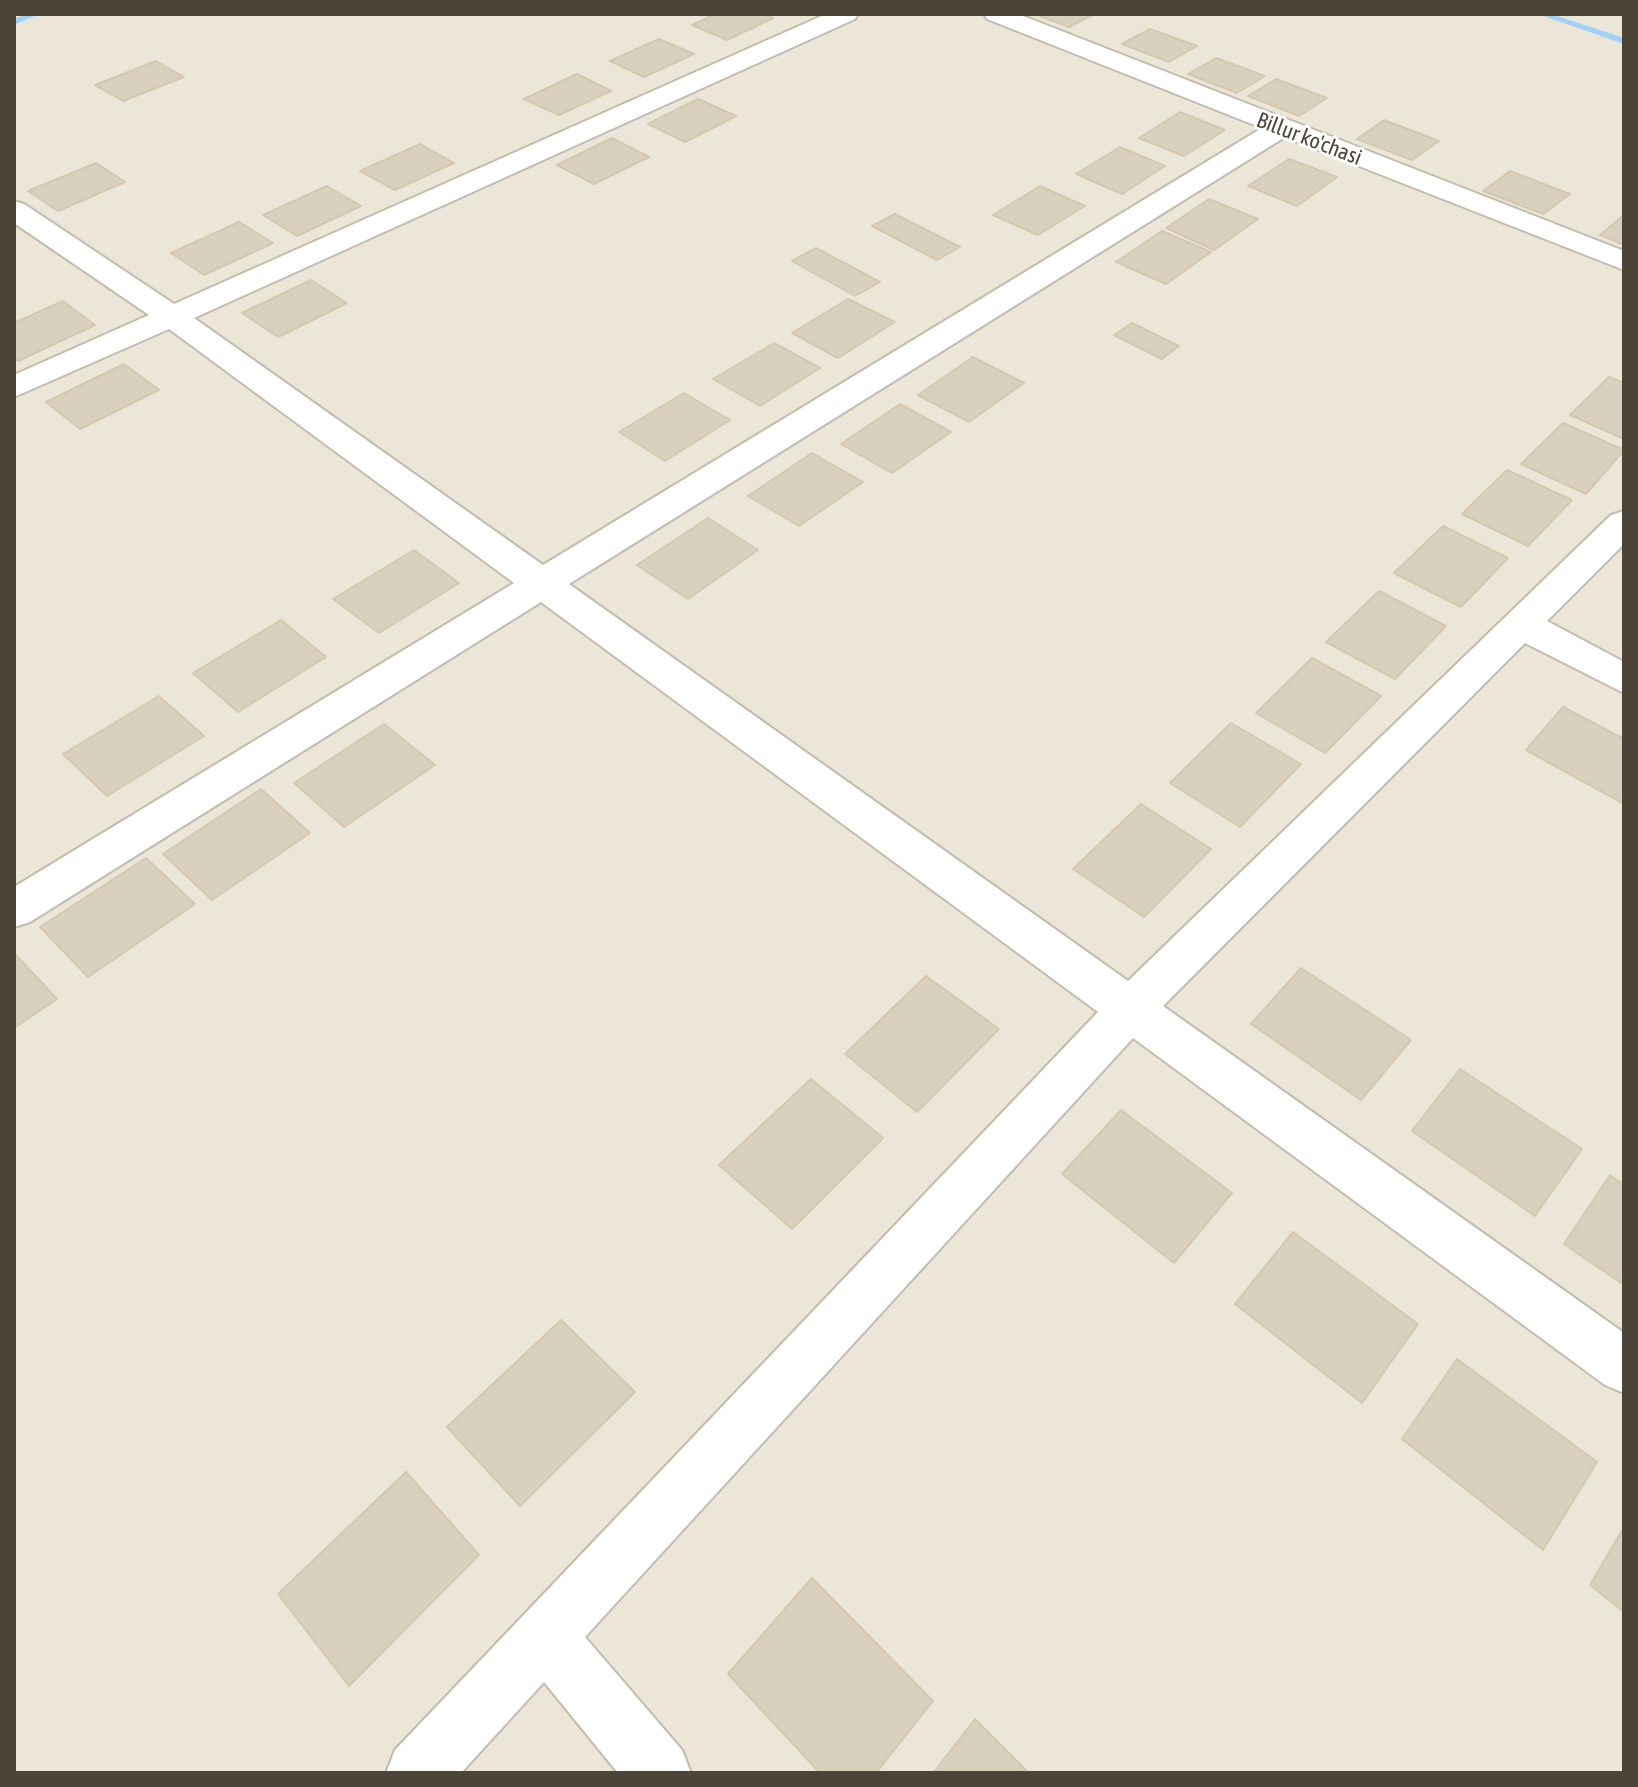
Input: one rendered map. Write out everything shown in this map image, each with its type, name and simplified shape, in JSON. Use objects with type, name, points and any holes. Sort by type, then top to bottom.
[{"type":"street","points":[[14,387],[846,14]]},
{"type":"street","name":"Billur ko'chasi","points":[[996,14],[1624,261]]},
{"type":"street","points":[[14,909],[538,583],[1281,128]]},
{"type":"street","points":[[14,210],[170,315],[538,583],[1132,1007],[1624,1366]]},
{"type":"street","points":[[418,1773],[1132,1007],[1624,523]]},
{"type":"street","points":[[1521,624],[1624,679]]},
{"type":"street","points":[[545,1636],[659,1773]]},
{"type":"shaded area","points":[[14,14],[1624,14],[1624,1773],[14,1773]]},
{"type":"building","points":[[715,14],[763,14],[773,18],[727,40],[692,25]]},
{"type":"building","points":[[1035,14],[1095,14],[1069,27]]},
{"type":"building","points":[[1150,29],[1197,46],[1169,62],[1122,44]]},
{"type":"building","points":[[659,39],[694,54],[644,77],[610,61]]},
{"type":"building","points":[[1216,58],[1265,76],[1237,93],[1188,74]]},
{"type":"building","points":[[156,61],[184,77],[123,101],[95,85]]},
{"type":"building","points":[[577,74],[611,91],[559,115],[524,99]]},
{"type":"building","points":[[1276,79],[1327,98],[1299,116],[1248,96]]},
{"type":"building","points":[[698,99],[736,116],[685,142],[648,124]]},
{"type":"building","points":[[1180,112],[1225,130],[1184,156],[1139,138]]},
{"type":"building","points":[[1384,120],[1439,141],[1412,160],[1357,139]]},
{"type":"building","points":[[612,138],[649,157],[594,184],[557,165]]},
{"type":"building","points":[[420,144],[454,163],[395,190],[360,171]]},
{"type":"building","points":[[1120,147],[1165,166],[1122,194],[1076,174]]},
{"type":"building","points":[[1289,159],[1337,177],[1297,206],[1248,186]]},
{"type":"building","points":[[96,163],[125,182],[58,211],[28,191]]},
{"type":"building","points":[[1510,171],[1570,194],[1543,214],[1483,191]]},
{"type":"building","points":[[327,186],[361,206],[297,236],[263,215]]},
{"type":"building","points":[[1040,186],[1085,206],[1038,235],[993,215]]},
{"type":"building","points":[[1209,199],[1258,219],[1214,250],[1166,228]]},
{"type":"building","points":[[895,214],[960,247],[937,260],[872,226]]},
{"type":"building","points":[[1624,215],[1624,245],[1600,235]]},
{"type":"building","points":[[239,222],[273,243],[204,275],[171,253]]},
{"type":"building","points":[[1162,231],[1211,252],[1166,284],[1116,262]]},
{"type":"building","points":[[816,248],[880,282],[855,296],[792,261]]},
{"type":"building","points":[[311,280],[347,303],[278,337],[242,313]]},
{"type":"building","points":[[848,299],[895,322],[838,358],[792,333]]},
{"type":"building","points":[[63,301],[95,325],[18,361],[14,358],[14,323]]},
{"type":"building","points":[[1132,323],[1179,346],[1162,359],[1114,335]]},
{"type":"building","points":[[774,343],[820,368],[760,406],[713,379]]},
{"type":"building","points":[[973,357],[1024,383],[969,422],[918,395]]},
{"type":"building","points":[[124,364],[159,390],[80,429],[46,402]]},
{"type":"building","points":[[1609,377],[1624,383],[1624,439],[1570,415]]},
{"type":"building","points":[[684,393],[730,420],[665,461],[619,432]]},
{"type":"building","points":[[900,404],[951,432],[892,473],[841,444]]},
{"type":"building","points":[[1563,423],[1624,450],[1586,494],[1521,464]]},
{"type":"building","points":[[812,453],[863,482],[799,526],[748,496]]},
{"type":"building","points":[[1507,470],[1572,500],[1528,546],[1462,514]]},
{"type":"building","points":[[708,518],[758,550],[688,599],[637,565]]},
{"type":"building","points":[[1443,526],[1508,558],[1461,607],[1394,573]]},
{"type":"building","points":[[414,550],[459,583],[379,633],[333,599]]},
{"type":"building","points":[[1379,591],[1446,626],[1395,679],[1326,642]]},
{"type":"building","points":[[281,620],[326,657],[238,712],[193,673]]},
{"type":"building","points":[[1312,658],[1381,696],[1325,753],[1256,713]]},
{"type":"building","points":[[159,696],[204,736],[107,796],[63,754]]},
{"type":"building","points":[[1563,707],[1624,739],[1624,804],[1526,750]]},
{"type":"building","points":[[1231,723],[1301,764],[1240,827],[1170,783]]},
{"type":"building","points":[[384,724],[435,765],[344,827],[294,783]]},
{"type":"building","points":[[261,789],[310,833],[212,900],[163,854]]},
{"type":"building","points":[[1141,804],[1211,849],[1144,917],[1073,869]]},
{"type":"building","points":[[146,858],[195,904],[88,977],[40,927]]},
{"type":"building","points":[[14,953],[57,999],[14,1028]]},
{"type":"building","points":[[1301,968],[1411,1040],[1361,1100],[1251,1024]]},
{"type":"building","points":[[926,976],[999,1029],[917,1112],[845,1054]]},
{"type":"building","points":[[1460,1069],[1582,1149],[1535,1216],[1412,1131]]},
{"type":"building","points":[[811,1079],[883,1138],[792,1229],[719,1165]]},
{"type":"building","points":[[1121,1110],[1232,1193],[1174,1263],[1062,1174]]},
{"type":"building","points":[[1610,1175],[1624,1185],[1624,1285],[1564,1244]]},
{"type":"building","points":[[1293,1232],[1418,1324],[1362,1403],[1235,1304]]},
{"type":"building","points":[[561,1320],[635,1392],[520,1506],[447,1427]]},
{"type":"building","points":[[1457,1359],[1597,1462],[1543,1550],[1402,1439]]},
{"type":"building","points":[[406,1472],[479,1555],[349,1686],[278,1594]]},
{"type":"building","points":[[1624,1527],[1624,1612],[1590,1585]]},
{"type":"building","points":[[812,1578],[933,1701],[876,1773],[820,1773],[728,1674]]},
{"type":"building","points":[[975,1719],[1029,1773],[933,1773]]},
{"type":"waterway","points":[[14,22],[35,14]]},
{"type":"waterway","points":[[1542,14],[1624,41]]}]
